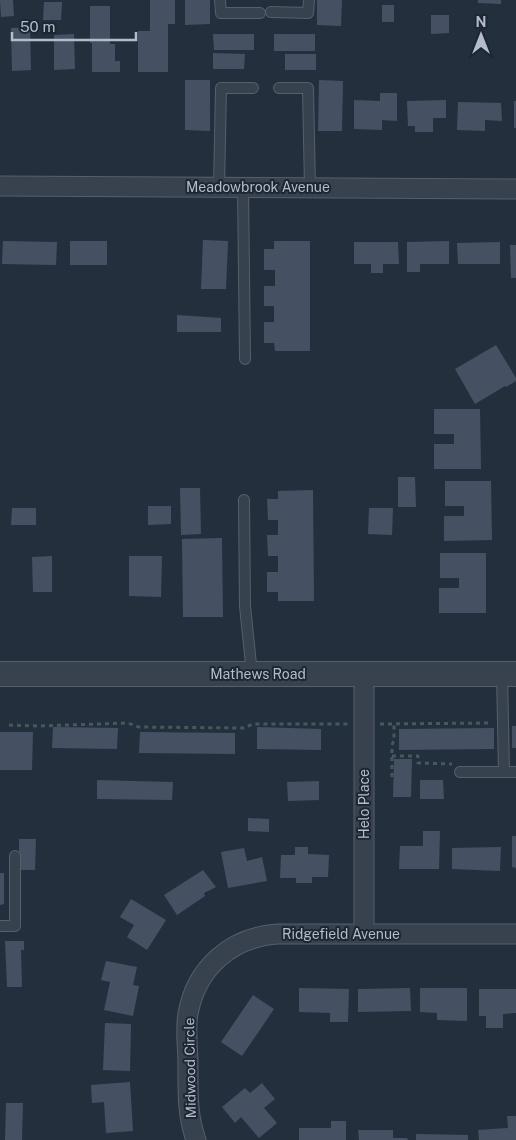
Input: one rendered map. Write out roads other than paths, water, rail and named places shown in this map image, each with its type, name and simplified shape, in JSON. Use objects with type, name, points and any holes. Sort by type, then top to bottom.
[{"type":"street","name":"Meadowbrook Avenue","points":[[0,186],[516,189]]},
{"type":"street","name":"Mathews Road","points":[[0,674],[509,674]]},
{"type":"street","name":"Helo Place","points":[[364,674],[364,934]]},
{"type":"street","name":"Ridgefield Avenue","points":[[192,996],[212,963],[228,950],[253,938],[278,934],[516,934]]},
{"type":"street","name":"Midwood Circle","points":[[192,996],[188,1016],[188,1107],[192,1130],[196,1140]]},
{"type":"lane","points":[[220,0],[221,13],[260,13]]},
{"type":"lane","points":[[271,12],[308,13],[309,0]]},
{"type":"lane","points":[[219,187],[221,88],[252,88]]},
{"type":"lane","points":[[279,88],[308,88],[310,188]]},
{"type":"lane","points":[[243,187],[245,359]]},
{"type":"lane","points":[[244,500],[245,606],[252,674]]},
{"type":"lane","points":[[504,772],[503,723],[509,674]]},
{"type":"lane","points":[[460,772],[516,772]]},
{"type":"lane","points":[[0,926],[15,926],[15,856]]}]
